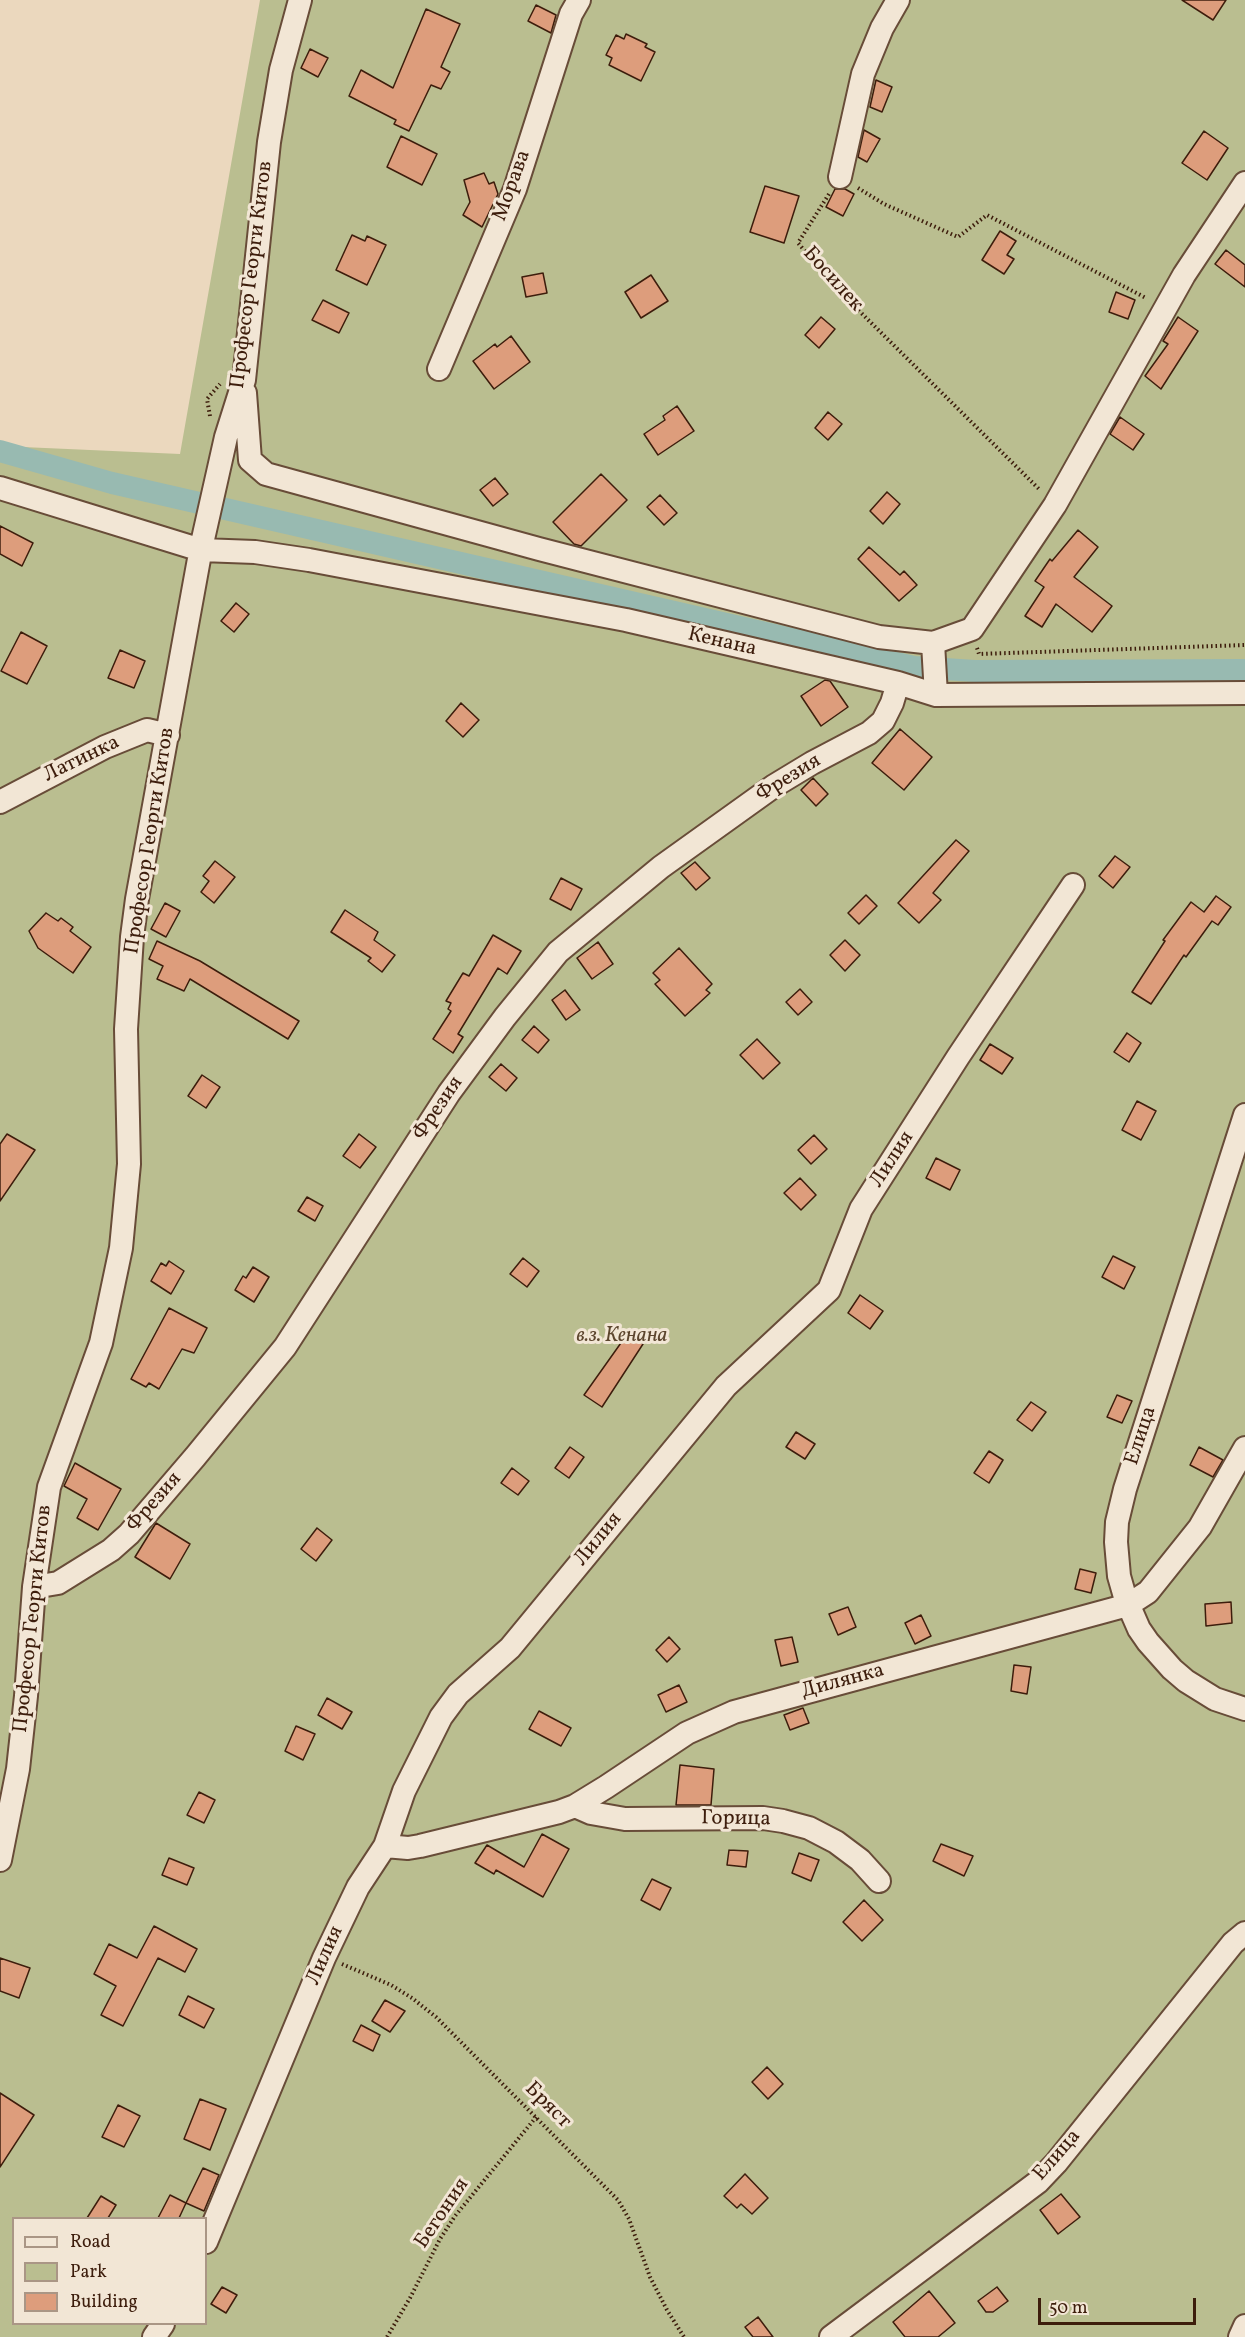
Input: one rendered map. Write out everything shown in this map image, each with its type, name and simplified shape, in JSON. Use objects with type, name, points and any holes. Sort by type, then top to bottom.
[{"type":"street","name":"Професор Георги Китов","points":[[0,1860],[18,1768],[34,1587],[48,1487],[100,1343],[121,1248],[129,1164],[126,1029],[137,899],[201,549],[221,461],[244,380],[269,142],[281,70],[300,0]]},
{"type":"street","name":"Морава","points":[[439,369],[515,189],[572,14],[579,0]]},
{"type":"street","points":[[840,177],[863,74],[882,28],[898,0]]},
{"type":"street","points":[[244,380],[250,460],[266,474],[550,552],[868,634],[933,643],[972,629],[1055,506],[1184,275],[1245,183]]},
{"type":"street","name":"Кенана","points":[[0,488],[201,549],[255,552],[309,560],[626,620],[898,683],[936,695],[1245,693]]},
{"type":"street","points":[[933,643],[936,695]]},
{"type":"street","name":"Фрезия","points":[[34,1587],[58,1583],[111,1550],[129,1534],[195,1457],[285,1347],[449,1093],[505,1017],[558,952],[661,867],[774,786],[869,733],[883,721],[892,704],[898,683]]},
{"type":"street","name":"Латинка","points":[[0,802],[94,752],[147,730],[168,735]]},
{"type":"street","name":"Лилия","points":[[207,2240],[324,1958],[358,1887],[385,1846],[404,1791],[426,1743],[458,1694],[510,1648],[726,1386],[829,1290],[861,1209],[1072,885]]},
{"type":"street","name":"Елица","points":[[1245,1115],[1119,1507],[1117,1522],[1117,1559],[1128,1605],[1148,1642],[1172,1669],[1200,1691],[1232,1706],[1245,1709]]},
{"type":"street","name":"Дилянка","points":[[385,1846],[408,1848],[420,1846],[560,1812],[575,1806],[687,1733],[734,1712],[1128,1605],[1148,1592],[1200,1527],[1245,1448]]},
{"type":"street","name":"Горица","points":[[575,1806],[591,1813],[625,1819],[763,1818],[783,1821],[810,1828],[836,1842],[860,1860],[879,1881]]},
{"type":"street","name":"Елица","points":[[831,2337],[1038,2182],[1056,2163],[1233,1943],[1245,1933]]},
{"type":"street","points":[[1240,2337],[1245,2326]]},
{"type":"path","points":[[840,177],[884,204],[958,237],[987,215],[1166,308]]},
{"type":"path","name":"Босилек","points":[[840,177],[798,243],[838,290],[1055,506]]},
{"type":"path","points":[[972,629],[980,654],[1245,645]]},
{"type":"path","name":"Бряст","points":[[324,1958],[391,1985],[436,2017],[537,2116],[618,2200],[628,2219],[650,2277],[684,2337]]},
{"type":"path","name":"Бегония","points":[[387,2337],[410,2298],[440,2238],[455,2216],[537,2116]]},
{"type":"green space","name":"в.з. Кенана","points":[[260,0],[1245,0],[1245,2337],[0,2337],[0,446],[180,454]]},
{"type":"building","points":[[1182,0],[1226,0],[1213,20]]},
{"type":"building","points":[[536,5],[556,15],[551,33],[528,21]]},
{"type":"building","points":[[426,9],[460,24],[441,67],[450,72],[441,89],[431,85],[409,131],[394,124],[396,120],[349,96],[361,70],[393,88]]},
{"type":"building","points":[[626,34],[647,44],[645,47],[655,52],[641,81],[609,65],[612,58],[606,55],[616,35],[624,39]]},
{"type":"building","points":[[310,49],[328,58],[318,77],[301,68]]},
{"type":"building","points":[[876,80],[892,87],[882,112],[870,107]]},
{"type":"building","points":[[864,130],[880,139],[867,162],[858,157]]},
{"type":"building","points":[[1204,131],[1228,148],[1207,180],[1182,163]]},
{"type":"building","points":[[401,136],[437,154],[422,185],[387,167]]},
{"type":"building","points":[[484,173],[489,184],[494,182],[498,194],[482,227],[463,215],[470,202],[464,180]]},
{"type":"building","points":[[765,186],[799,196],[784,243],[750,232]]},
{"type":"building","points":[[835,189],[845,189],[854,194],[843,216],[826,207]]},
{"type":"building","points":[[1000,231],[1016,241],[1007,255],[1014,259],[1004,274],[982,260]]},
{"type":"building","points":[[352,235],[365,241],[367,236],[386,245],[367,285],[336,270]]},
{"type":"building","points":[[1226,250],[1245,265],[1245,287],[1215,264]]},
{"type":"building","points":[[543,273],[547,293],[526,297],[522,277]]},
{"type":"building","points":[[651,275],[668,301],[641,318],[625,292]]},
{"type":"building","points":[[1116,292],[1135,300],[1128,319],[1109,312]]},
{"type":"building","points":[[323,300],[349,313],[339,333],[312,320]]},
{"type":"building","points":[[821,317],[835,329],[819,348],[805,335]]},
{"type":"building","points":[[1178,317],[1198,331],[1161,389],[1145,376],[1168,344],[1163,341]]},
{"type":"building","points":[[511,336],[530,362],[494,389],[473,361],[495,344],[497,347]]},
{"type":"building","points":[[677,406],[694,431],[658,455],[644,434],[665,420],[663,416]]},
{"type":"building","points":[[828,412],[842,424],[828,440],[815,428]]},
{"type":"building","points":[[1120,417],[1144,434],[1133,450],[1110,434]]},
{"type":"building","points":[[601,474],[627,500],[581,546],[574,544],[553,522]]},
{"type":"building","points":[[495,478],[508,494],[493,506],[480,490]]},
{"type":"building","points":[[887,492],[900,504],[883,524],[870,511]]},
{"type":"building","points":[[660,495],[677,513],[664,525],[647,507]]},
{"type":"building","points":[[0,526],[33,543],[22,566],[0,554]]},
{"type":"building","points":[[1078,530],[1098,547],[1074,577],[1112,606],[1092,632],[1056,604],[1042,627],[1025,616],[1044,587],[1035,581],[1050,559],[1052,561]]},
{"type":"building","points":[[869,547],[900,575],[904,571],[917,585],[899,601],[858,559]]},
{"type":"building","points":[[236,603],[249,614],[234,632],[221,621]]},
{"type":"building","points":[[21,632],[47,646],[27,684],[1,671]]},
{"type":"building","points":[[120,650],[145,661],[134,688],[108,678]]},
{"type":"building","points":[[825,680],[830,681],[848,707],[821,726],[801,696]]},
{"type":"building","points":[[461,703],[479,720],[463,737],[446,721]]},
{"type":"building","points":[[900,729],[932,757],[904,790],[872,763]]},
{"type":"building","points":[[813,778],[828,794],[816,806],[801,790]]},
{"type":"building","points":[[956,840],[969,851],[933,893],[941,900],[919,923],[898,903]]},
{"type":"building","points":[[1115,856],[1130,867],[1113,888],[1099,876]]},
{"type":"building","points":[[215,861],[235,877],[214,903],[201,892],[209,881],[203,876]]},
{"type":"building","points":[[695,862],[710,878],[696,890],[681,873]]},
{"type":"building","points":[[561,878],[582,889],[571,910],[550,899]]},
{"type":"building","points":[[866,895],[877,906],[859,924],[848,913]]},
{"type":"building","points":[[1216,896],[1231,907],[1218,925],[1212,921],[1186,957],[1184,955],[1151,1004],[1132,992],[1165,941],[1163,940],[1191,902],[1204,912]]},
{"type":"building","points":[[165,903],[180,911],[166,937],[151,929]]},
{"type":"building","points":[[345,910],[378,932],[374,940],[395,955],[382,972],[368,961],[371,958],[331,932]]},
{"type":"building","points":[[46,913],[58,921],[61,918],[73,927],[70,931],[91,947],[73,973],[38,948],[29,931]]},
{"type":"building","points":[[493,935],[521,951],[507,974],[498,968],[458,1034],[463,1037],[453,1053],[433,1039],[451,1011],[448,1009],[451,1003],[446,1001],[463,973],[469,976]]},
{"type":"building","points":[[845,940],[860,955],[845,971],[830,955]]},
{"type":"building","points":[[157,941],[200,961],[299,1021],[288,1039],[190,979],[184,991],[157,979],[163,966],[149,959]]},
{"type":"building","points":[[598,942],[613,964],[592,979],[577,958]]},
{"type":"building","points":[[679,948],[712,984],[706,990],[710,993],[685,1016],[655,984],[660,980],[653,973]]},
{"type":"building","points":[[800,989],[812,1002],[798,1015],[786,1002]]},
{"type":"building","points":[[565,990],[580,1010],[566,1020],[552,1000]]},
{"type":"building","points":[[534,1026],[549,1040],[538,1053],[522,1040]]},
{"type":"building","points":[[1127,1033],[1141,1043],[1129,1062],[1114,1052]]},
{"type":"building","points":[[757,1039],[780,1063],[763,1079],[740,1055]]},
{"type":"building","points":[[990,1044],[1013,1058],[1002,1074],[980,1060]]},
{"type":"building","points":[[501,1064],[517,1078],[506,1091],[489,1077]]},
{"type":"building","points":[[202,1075],[220,1087],[206,1108],[188,1096]]},
{"type":"building","points":[[1137,1101],[1156,1111],[1141,1140],[1122,1130]]},
{"type":"building","points":[[7,1134],[35,1150],[0,1201],[0,1144]]},
{"type":"building","points":[[359,1134],[376,1147],[360,1168],[343,1156]]},
{"type":"building","points":[[814,1135],[827,1149],[811,1164],[798,1150]]},
{"type":"building","points":[[936,1158],[960,1170],[950,1190],[926,1178]]},
{"type":"building","points":[[800,1178],[816,1195],[801,1210],[784,1193]]},
{"type":"building","points":[[307,1197],[323,1206],[315,1221],[298,1211]]},
{"type":"building","points":[[1113,1256],[1135,1267],[1124,1289],[1102,1277]]},
{"type":"building","points":[[523,1258],[539,1271],[527,1287],[510,1274]]},
{"type":"building","points":[[169,1261],[184,1271],[171,1294],[151,1281],[161,1263],[166,1266]]},
{"type":"building","points":[[253,1267],[269,1277],[254,1302],[235,1290],[243,1276],[246,1278]]},
{"type":"building","points":[[860,1295],[883,1311],[870,1329],[848,1313]]},
{"type":"building","points":[[169,1308],[207,1328],[194,1353],[182,1349],[159,1389],[149,1383],[146,1387],[131,1379]]},
{"type":"building","points":[[628,1333],[643,1344],[602,1407],[584,1395]]},
{"type":"building","points":[[1117,1395],[1132,1401],[1122,1423],[1107,1417]]},
{"type":"building","points":[[1031,1402],[1046,1412],[1032,1431],[1017,1420]]},
{"type":"building","points":[[796,1432],[815,1444],[805,1459],[786,1447]]},
{"type":"building","points":[[570,1447],[584,1457],[569,1478],[555,1468]]},
{"type":"building","points":[[1199,1447],[1223,1460],[1213,1477],[1190,1465]]},
{"type":"building","points":[[989,1451],[1003,1460],[989,1483],[974,1473]]},
{"type":"building","points":[[75,1463],[121,1489],[98,1530],[77,1518],[87,1499],[64,1486]]},
{"type":"building","points":[[512,1468],[529,1481],[518,1495],[501,1483]]},
{"type":"building","points":[[156,1523],[190,1544],[170,1579],[135,1557]]},
{"type":"building","points":[[317,1528],[332,1540],[316,1561],[301,1549]]},
{"type":"building","points":[[1080,1569],[1096,1573],[1091,1593],[1075,1589]]},
{"type":"building","points":[[1231,1602],[1232,1623],[1206,1626],[1205,1604]]},
{"type":"building","points":[[848,1607],[856,1627],[838,1635],[829,1614]]},
{"type":"building","points":[[921,1615],[931,1636],[915,1644],[905,1623]]},
{"type":"building","points":[[669,1637],[680,1649],[667,1662],[656,1650]]},
{"type":"building","points":[[792,1637],[798,1662],[781,1666],[775,1640]]},
{"type":"building","points":[[1014,1665],[1031,1667],[1027,1694],[1011,1691]]},
{"type":"building","points":[[679,1685],[687,1702],[666,1712],[658,1695]]},
{"type":"building","points":[[327,1698],[352,1712],[342,1729],[318,1715]]},
{"type":"building","points":[[803,1708],[809,1723],[790,1730],[784,1715]]},
{"type":"building","points":[[539,1711],[571,1728],[561,1746],[529,1729]]},
{"type":"building","points":[[296,1726],[315,1734],[303,1760],[285,1751]]},
{"type":"building","points":[[680,1765],[714,1769],[711,1805],[676,1805]]},
{"type":"building","points":[[199,1792],[215,1800],[204,1823],[187,1815]]},
{"type":"building","points":[[542,1834],[569,1849],[543,1897],[496,1870],[494,1874],[475,1863],[487,1845],[524,1867]]},
{"type":"building","points":[[941,1844],[973,1856],[964,1876],[933,1861]]},
{"type":"building","points":[[729,1850],[748,1851],[746,1867],[727,1865]]},
{"type":"building","points":[[799,1853],[819,1860],[811,1881],[792,1873]]},
{"type":"building","points":[[169,1858],[194,1868],[187,1885],[162,1875]]},
{"type":"building","points":[[652,1879],[671,1888],[660,1910],[641,1900]]},
{"type":"building","points":[[864,1900],[883,1920],[862,1941],[843,1922]]},
{"type":"building","points":[[154,1926],[197,1949],[185,1972],[158,1958],[123,2026],[101,2015],[116,1986],[94,1974],[109,1944],[137,1958]]},
{"type":"building","points":[[0,1958],[30,1968],[19,1998],[0,1991]]},
{"type":"building","points":[[188,1996],[214,2009],[204,2028],[179,2015]]},
{"type":"building","points":[[385,2000],[405,2011],[390,2032],[372,2021]]},
{"type":"building","points":[[361,2025],[380,2035],[373,2051],[353,2041]]},
{"type":"building","points":[[767,2067],[783,2084],[768,2099],[752,2082]]},
{"type":"building","points":[[0,2093],[34,2115],[0,2167]]},
{"type":"building","points":[[200,2099],[226,2109],[210,2150],[184,2139]]},
{"type":"building","points":[[118,2105],[140,2116],[124,2147],[102,2137]]},
{"type":"building","points":[[203,2168],[219,2175],[204,2211],[186,2203]]},
{"type":"building","points":[[745,2174],[768,2198],[752,2214],[741,2204],[737,2208],[724,2196]]},
{"type":"building","points":[[1061,2194],[1080,2217],[1058,2234],[1040,2210]]},
{"type":"building","points":[[170,2195],[186,2203],[179,2217],[159,2217]]},
{"type":"building","points":[[101,2196],[116,2205],[109,2217],[88,2217]]},
{"type":"building","points":[[222,2287],[237,2295],[226,2313],[211,2304]]},
{"type":"building","points":[[997,2287],[1008,2301],[993,2312],[986,2312],[978,2301]]},
{"type":"building","points":[[929,2291],[955,2323],[938,2337],[905,2337],[893,2322]]},
{"type":"building","points":[[758,2317],[773,2337],[753,2337],[745,2327]]},
{"type":"waterway","points":[[0,451],[112,483],[914,667],[975,671],[1245,670]]}]
